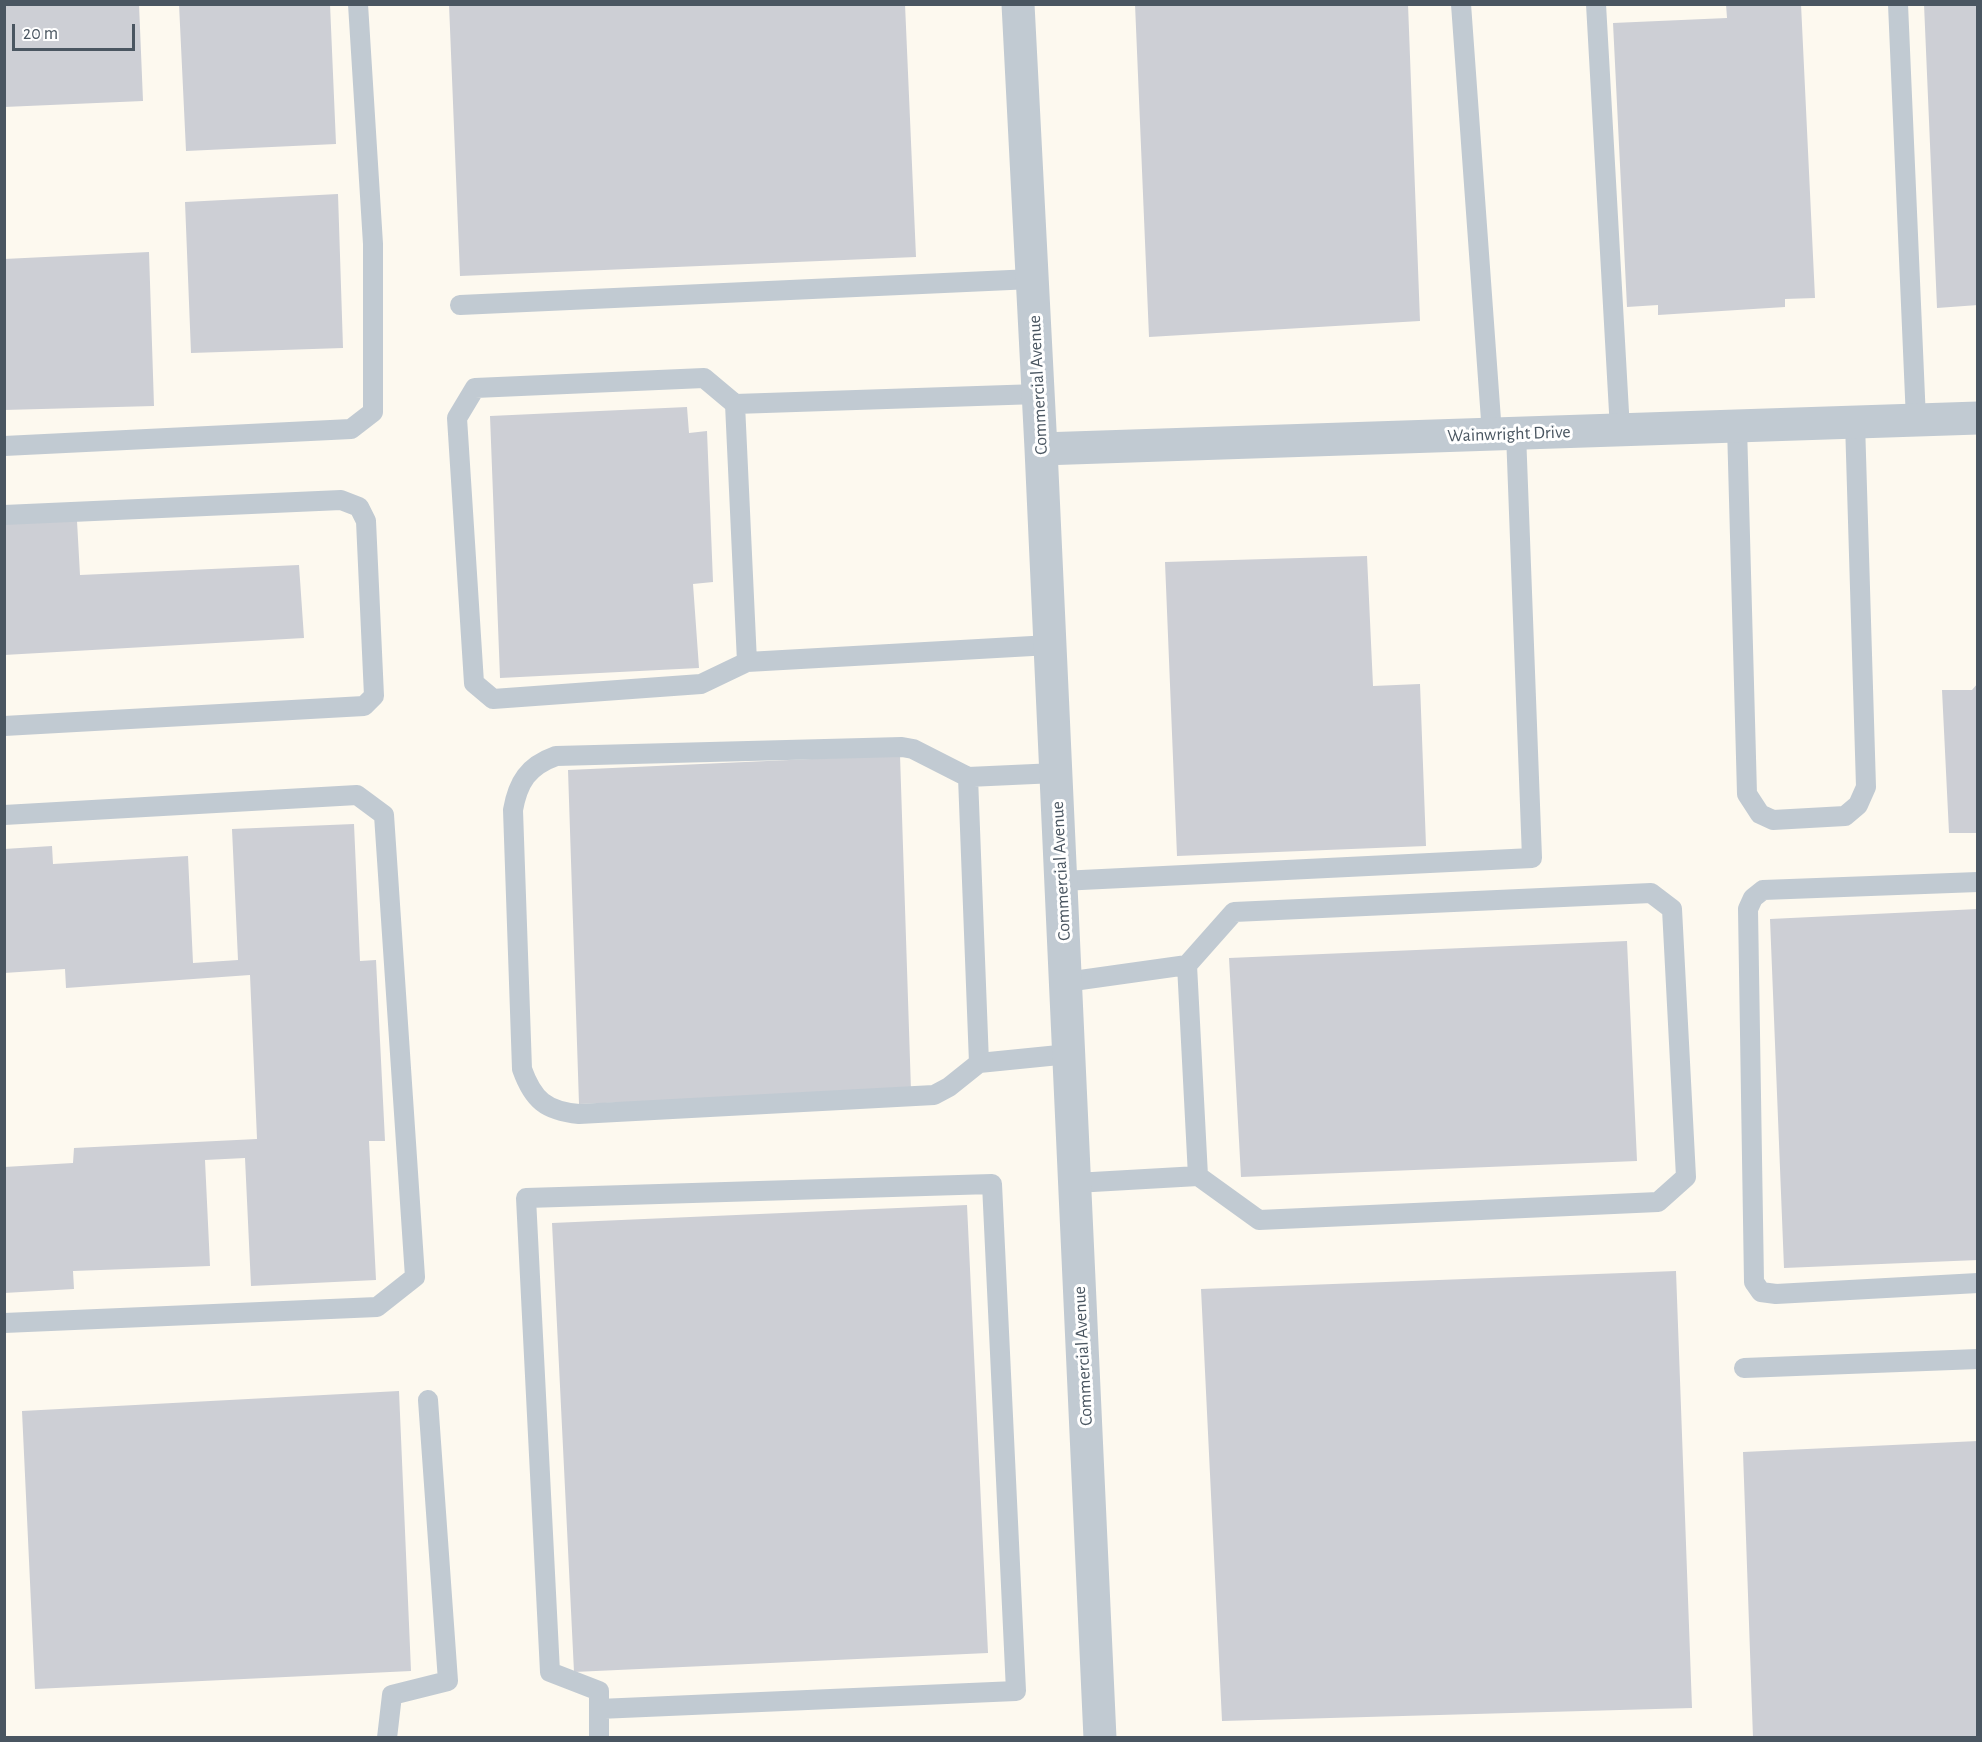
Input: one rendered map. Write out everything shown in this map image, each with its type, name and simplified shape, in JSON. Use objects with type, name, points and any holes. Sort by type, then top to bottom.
[{"type":"street","name":"Commercial Avenue","points":[[1018,4],[1041,449],[1100,1737]]},
{"type":"street","name":"Wainwright Drive","points":[[1041,449],[1977,418]]},
{"type":"lane","points":[[4,446],[351,429],[373,412],[373,244],[358,4]]},
{"type":"lane","points":[[1061,881],[1532,858],[1504,434],[1461,4]]},
{"type":"lane","points":[[1596,4],[1620,430]]},
{"type":"lane","points":[[1898,4],[1916,420]]},
{"type":"lane","points":[[460,305],[1032,279]]},
{"type":"lane","points":[[1038,394],[735,404],[704,378],[475,388],[457,418],[474,683],[492,699],[700,684],[747,662],[1050,645]]},
{"type":"lane","points":[[735,404],[747,662]]},
{"type":"lane","points":[[1737,426],[1747,794],[1760,814],[1773,820],[1845,816],[1858,805],[1866,787],[1855,422]]},
{"type":"lane","points":[[4,514],[341,500],[359,507],[366,521],[374,696],[364,706],[4,726]]},
{"type":"lane","points":[[1056,773],[968,777],[913,749],[902,747],[556,756],[544,760],[532,768],[525,778],[517,791],[513,810],[522,1069],[535,1097],[561,1112],[579,1114],[934,1095],[949,1087],[979,1063],[1069,1054]]},
{"type":"lane","points":[[968,777],[979,1063]]},
{"type":"lane","points":[[4,815],[357,795],[384,815],[415,1276],[377,1307],[4,1323]]},
{"type":"lane","points":[[1977,882],[1763,890],[1754,898],[1748,909],[1754,1282],[1761,1292],[1776,1294],[1977,1283]]},
{"type":"lane","points":[[1066,982],[1187,965],[1234,912],[1651,893],[1672,909],[1686,1177],[1658,1202],[1259,1220],[1198,1176],[1075,1183]]},
{"type":"lane","points":[[1187,965],[1198,1176]]},
{"type":"lane","points":[[599,1709],[1016,1691],[992,1184],[526,1198],[550,1672],[599,1691],[599,1709],[599,1737]]},
{"type":"lane","points":[[1744,1368],[1977,1359]]},
{"type":"lane","points":[[387,1737],[392,1695],[448,1681],[428,1400]]},
{"type":"shaded area","points":[[5,5],[1977,5],[1977,1737],[5,1737]]},
{"type":"building","points":[[4,4],[139,4],[143,101],[4,107]]},
{"type":"building","points":[[179,4],[330,4],[336,144],[186,151]]},
{"type":"building","points":[[449,4],[905,4],[916,257],[460,276]]},
{"type":"building","points":[[1135,4],[1408,4],[1420,321],[1149,337]]},
{"type":"building","points":[[1726,4],[1801,4],[1815,298],[1785,299],[1785,307],[1658,315],[1658,305],[1627,307],[1613,23],[1727,18]]},
{"type":"building","points":[[1924,4],[1978,4],[1978,305],[1937,308]]},
{"type":"building","points":[[338,194],[343,348],[191,353],[185,202]]},
{"type":"building","points":[[149,252],[154,406],[4,410],[4,259]]},
{"type":"building","points":[[687,407],[689,433],[707,431],[713,582],[693,584],[699,668],[500,678],[490,416]]},
{"type":"building","points":[[77,521],[80,575],[299,565],[304,638],[4,655],[4,524]]},
{"type":"building","points":[[1367,556],[1373,686],[1420,684],[1426,846],[1177,856],[1165,562]]},
{"type":"building","points":[[1978,683],[1978,833],[1949,833],[1942,690],[1972,690]]},
{"type":"building","points":[[900,755],[911,1091],[579,1104],[568,770]]},
{"type":"building","points":[[354,824],[360,961],[376,960],[385,1141],[369,1141],[376,1280],[251,1286],[245,1158],[205,1160],[210,1266],[73,1271],[74,1289],[4,1293],[4,1167],[73,1163],[74,1148],[257,1139],[250,975],[66,988],[65,969],[4,973],[4,849],[52,846],[53,864],[188,856],[193,963],[238,960],[232,829]]},
{"type":"building","points":[[1978,909],[1978,1260],[1784,1268],[1770,919]]},
{"type":"building","points":[[1627,941],[1637,1161],[1241,1177],[1229,958]]},
{"type":"building","points":[[967,1205],[988,1653],[574,1672],[552,1223]]},
{"type":"building","points":[[1676,1271],[1692,1708],[1222,1721],[1201,1289]]},
{"type":"building","points":[[399,1391],[411,1671],[35,1689],[22,1411]]},
{"type":"building","points":[[1978,1441],[1978,1738],[1753,1738],[1743,1452]]}]
